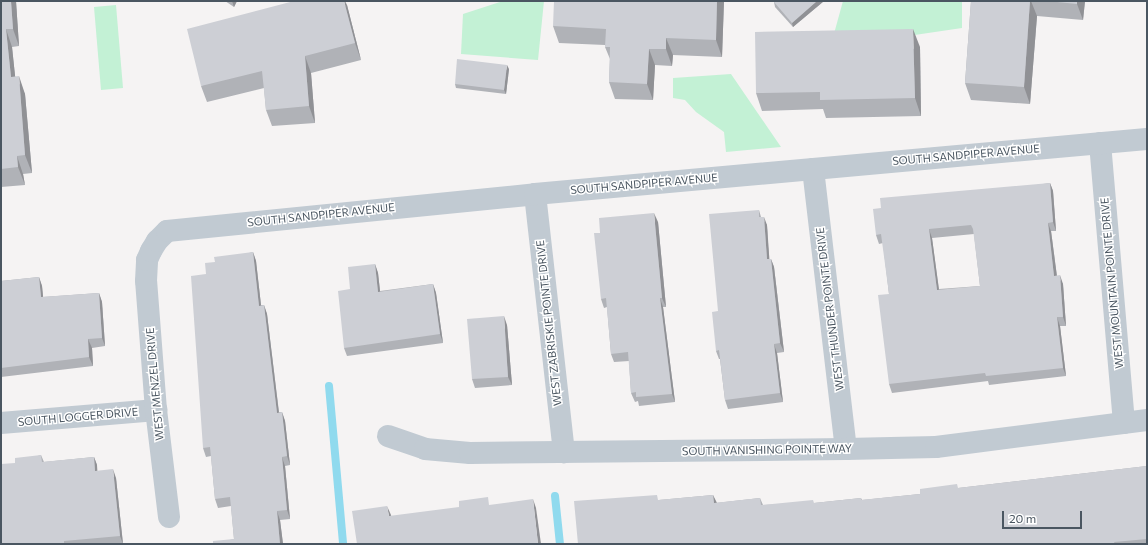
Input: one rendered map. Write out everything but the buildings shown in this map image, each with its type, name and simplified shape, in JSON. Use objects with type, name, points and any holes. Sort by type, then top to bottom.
[{"type":"street","name":"SOUTH SANDPIPER AVENUE","points":[[151,251],[157,241],[167,231],[180,229],[535,194],[1147,139]]},
{"type":"street","name":"WEST MOUNTAIN POINTE DRIVE","points":[[1100,143],[1124,423]]},
{"type":"street","name":"WEST THUNDER POINTE DRIVE","points":[[814,169],[846,449]]},
{"type":"street","name":"WEST ZABRISKIE POINTE DRIVE","points":[[535,194],[564,452]]},
{"type":"street","name":"WEST MENZEL DRIVE","points":[[151,251],[147,260],[146,281],[156,410],[169,517]]},
{"type":"street","name":"SOUTH LOGGER DRIVE","points":[[1,423],[156,410]]},
{"type":"street","name":"SOUTH VANISHING POINTE WAY","points":[[388,436],[425,449],[470,454],[846,449],[936,447],[1147,420]]},
{"type":"green space","points":[[503,1],[544,1],[538,60],[461,54],[463,14]]},
{"type":"green space","points":[[843,1],[962,1],[962,28],[874,41],[832,41]]},
{"type":"green space","points":[[116,5],[123,88],[101,90],[94,7]]},
{"type":"green space","points":[[731,74],[781,147],[726,152],[724,132],[696,112],[685,100],[673,98],[673,78]]},
{"type":"waterway","points":[[329,386],[343,544]]},
{"type":"waterway","points":[[555,496],[560,544]]}]
